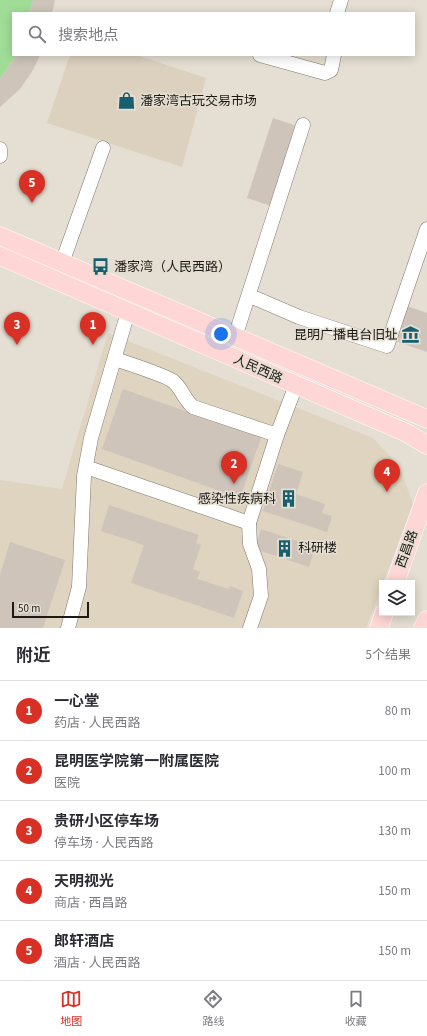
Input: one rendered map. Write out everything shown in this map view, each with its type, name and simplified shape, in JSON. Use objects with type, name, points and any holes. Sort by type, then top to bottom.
[{"type":"main road","name":"人民西路","points":[[0,236],[427,419]]},
{"type":"main road","name":"人民西路","points":[[0,256],[407,433],[427,445]]},
{"type":"main road","name":"西昌路","points":[[396,580],[427,493]]},
{"type":"main road","points":[[379,628],[383,616]]},
{"type":"main road","points":[[423,628],[427,620]]},
{"type":"street","points":[[337,12],[341,0]]},
{"type":"street","points":[[264,56],[325,73],[331,70],[334,56]]},
{"type":"street","points":[[235,337],[250,296],[303,125]]},
{"type":"street","points":[[62,263],[103,148]]},
{"type":"street","points":[[0,149],[0,156]]},
{"type":"street","points":[[250,296],[299,317],[387,346],[427,229]]},
{"type":"street","points":[[68,628],[79,587],[86,467],[91,438],[128,312]]},
{"type":"street","points":[[115,359],[173,380],[180,389],[184,400],[192,407],[277,435]]},
{"type":"street","points":[[250,628],[260,596],[259,569],[250,544],[249,523],[277,435],[296,385]]},
{"type":"street","points":[[86,467],[249,523]]},
{"type":"shaded area","name":"潘家湾古玩交易市场","points":[[70,56],[139,56],[206,78],[182,167],[47,123]]},
{"type":"shaded area","points":[[108,333],[373,438],[399,466],[413,504],[384,580],[379,580],[379,594],[366,628],[0,628],[0,480],[62,489]]},
{"type":"green space","points":[[0,0],[33,0],[29,12],[12,12],[12,56],[15,56],[0,79]]},
{"type":"building","points":[[33,0],[55,0],[52,12],[29,12]]},
{"type":"building","points":[[15,56],[40,56],[33,70],[20,89],[0,107],[0,79]]},
{"type":"building","points":[[273,118],[297,126],[271,206],[247,198]]},
{"type":"building","points":[[407,306],[427,313],[427,352],[395,341]]},
{"type":"building","points":[[123,389],[261,438],[240,498],[102,449]]},
{"type":"building","name":"感染性疾病科","points":[[278,464],[303,472],[296,494],[325,504],[322,513],[332,516],[327,532],[263,511]]},
{"type":"building","points":[[109,505],[199,535],[196,543],[201,545],[193,569],[200,572],[197,579],[229,589],[230,586],[243,591],[234,618],[131,583],[144,545],[101,531]]},
{"type":"building","name":"科研楼","points":[[261,529],[315,547],[309,567],[255,549]]},
{"type":"building","points":[[10,542],[65,560],[43,628],[0,628],[0,575]]},
{"type":"place","name":"潘家湾古玩交易市场","points":[[127,101]]},
{"type":"place","name":"郎轩酒店","points":[[32,203]]},
{"type":"place","name":"潘家湾（人民西路）","points":[[101,267]]},
{"type":"place","name":"昆明广播电台旧址","points":[[411,335]]},
{"type":"place","name":"贵研小区停车场","points":[[17,345]]},
{"type":"place","name":"一心堂","points":[[93,345]]},
{"type":"place","name":"昆明医学院第一附属医院","points":[[234,484]]},
{"type":"place","name":"天明视光","points":[[387,492]]},
{"type":"place","name":"感染性疾病科","points":[[289,499]]},
{"type":"place","name":"科研楼","points":[[285,548]]}]
